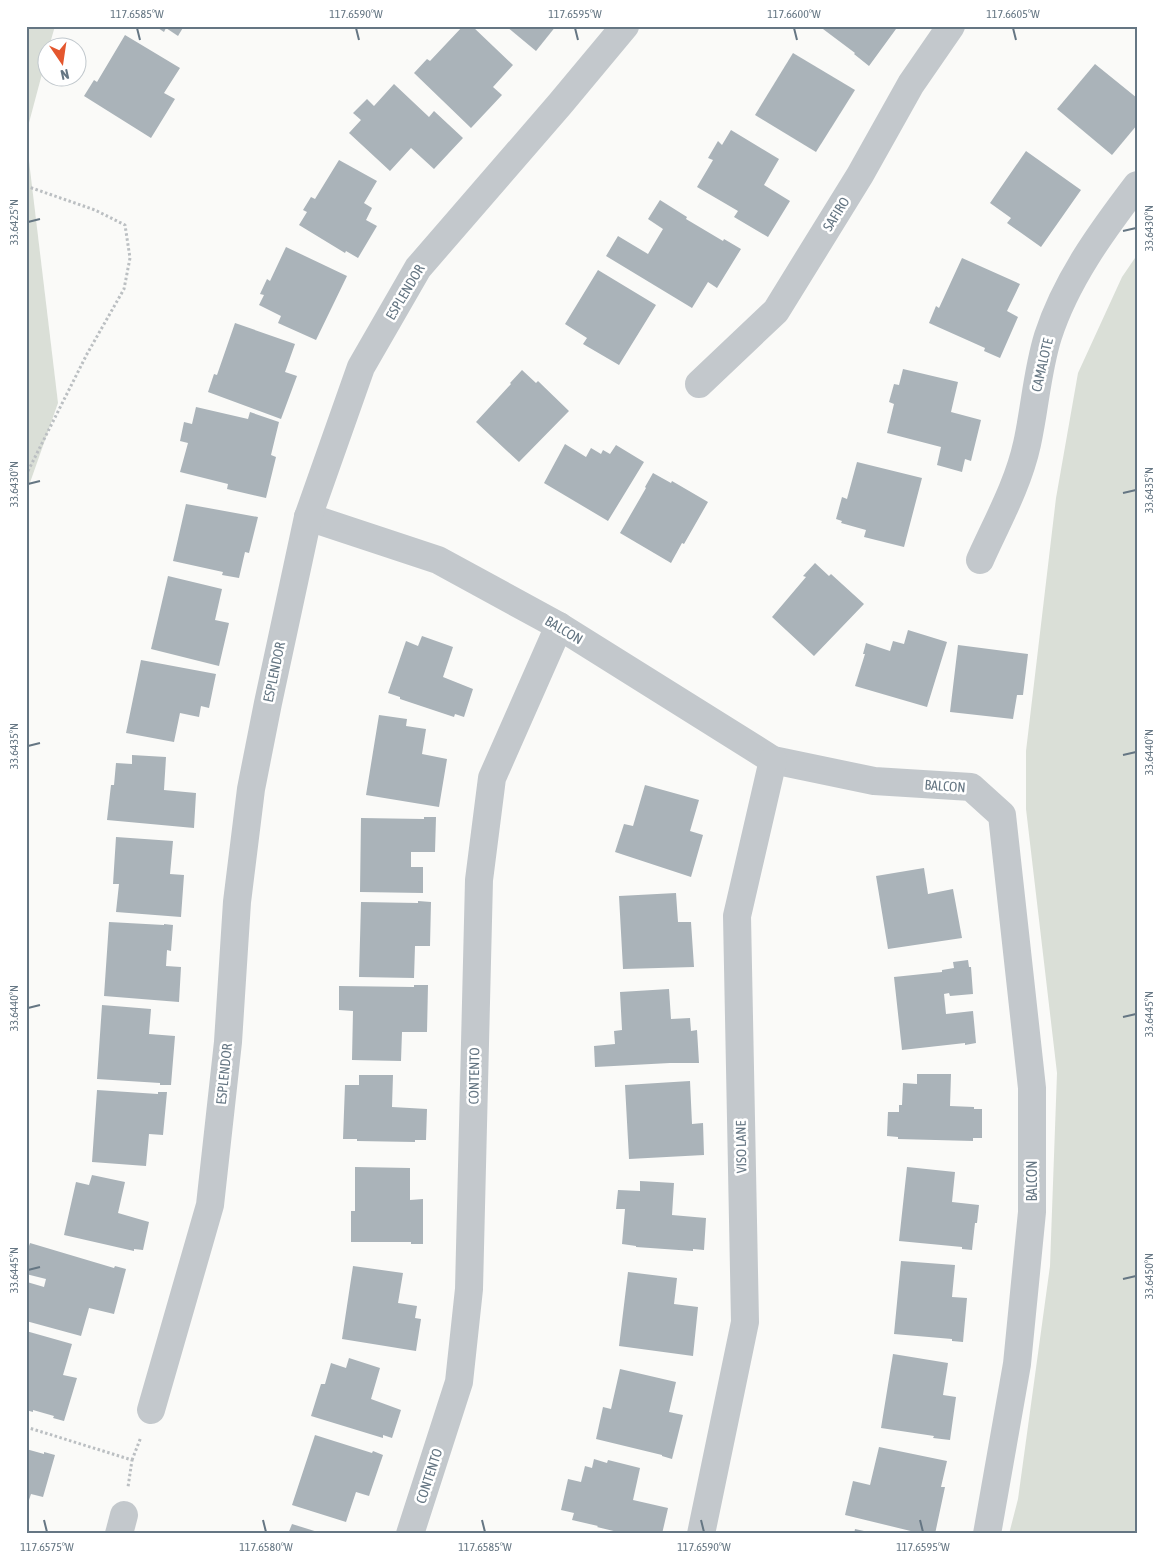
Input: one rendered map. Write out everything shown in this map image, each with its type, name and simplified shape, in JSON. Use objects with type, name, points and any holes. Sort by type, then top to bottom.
[{"type":"street","name":"ESPLENDOR","points":[[151,1410],[210,1205],[228,1042],[237,902],[251,789],[308,517],[361,367],[418,268],[625,26]]},
{"type":"street","name":"SAFIRO","points":[[699,384],[776,311],[860,176],[912,84],[951,26]]},
{"type":"street","name":"CAMALOTE","points":[[980,560],[1016,482],[1028,444],[1035,394],[1048,335],[1064,299],[1100,235],[1137,185]]},
{"type":"street","name":"BALCON","points":[[308,517],[438,560],[559,626],[773,760],[874,781],[971,787],[1002,815],[1032,1088],[1032,1212],[1018,1364],[987,1534]]},
{"type":"street","name":"CONTENTO","points":[[410,1534],[459,1382],[469,1289],[479,880],[492,778],[559,626]]},
{"type":"street","name":"VISO LANE","points":[[701,1534],[744,1322],[738,916],[773,760]]},
{"type":"path","points":[[26,186],[95,210],[125,225],[130,258],[124,290],[87,354],[26,475]]},
{"type":"path","points":[[26,1427],[132,1460],[122,1524]]},
{"type":"shaded area","points":[[26,26],[55,26],[52,38],[38,38],[38,88],[26,134]]},
{"type":"shaded area","points":[[26,136],[58,403],[26,494]]},
{"type":"shaded area","points":[[1137,255],[1137,1534],[1009,1534],[1018,1499],[1050,1266],[1057,1073],[1026,809],[1026,751],[1056,498],[1078,373],[1122,277]]},
{"type":"building","points":[[155,26],[184,26],[178,36],[166,28],[164,32]]},
{"type":"building","points":[[463,26],[472,26],[513,65],[493,87],[502,95],[471,128],[414,73],[427,59],[430,61]]},
{"type":"building","points":[[506,26],[556,26],[536,51]]},
{"type":"building","points":[[819,26],[893,26],[896,29],[869,66]]},
{"type":"building","points":[[125,35],[180,68],[164,93],[175,99],[151,138],[84,96],[94,80],[97,82]]},
{"type":"building","points":[[793,53],[855,90],[816,152],[755,115]]},
{"type":"building","points":[[1095,64],[1137,98],[1137,125],[1112,155],[1057,109]]},
{"type":"building","points":[[394,84],[429,117],[434,111],[463,138],[434,169],[411,148],[390,171],[349,133],[361,120],[353,113],[367,99],[374,106]]},
{"type":"building","points":[[731,130],[779,159],[764,185],[790,201],[768,237],[734,217],[738,211],[697,187],[713,160],[708,158],[718,141],[722,145]]},
{"type":"building","points":[[1026,151],[1081,190],[1041,247],[1007,223],[1011,218],[990,203]]},
{"type":"building","points":[[339,160],[377,181],[364,203],[372,208],[366,220],[377,226],[358,258],[346,251],[345,253],[299,225],[307,212],[303,210],[311,197],[315,199]]},
{"type":"building","points":[[660,200],[687,217],[686,219],[723,241],[724,239],[741,249],[717,288],[708,282],[692,308],[606,256],[618,236],[648,254],[663,229],[648,219]]},
{"type":"building","points":[[286,247],[347,276],[316,340],[278,323],[281,316],[259,305],[264,295],[260,294],[267,279],[270,281]]},
{"type":"building","points":[[962,258],[1020,284],[1007,311],[1018,317],[1000,358],[984,351],[985,348],[929,323],[936,306],[939,308]]},
{"type":"building","points":[[598,270],[656,305],[619,365],[583,344],[587,338],[565,324]]},
{"type":"building","points":[[235,323],[295,344],[285,372],[297,376],[281,419],[208,392],[214,374],[217,375]]},
{"type":"building","points":[[903,369],[958,382],[951,412],[981,420],[971,461],[965,459],[962,472],[937,465],[941,447],[887,433],[894,404],[889,402],[894,384],[899,385]]},
{"type":"building","points":[[522,370],[536,383],[538,381],[569,411],[519,462],[476,422]]},
{"type":"building","points":[[196,407],[248,419],[250,412],[279,422],[271,455],[276,457],[266,498],[227,489],[228,484],[180,472],[188,443],[180,441],[184,422],[192,424]]},
{"type":"building","points":[[565,444],[586,457],[591,448],[601,454],[603,450],[610,454],[616,445],[644,462],[608,521],[544,483]]},
{"type":"building","points":[[857,462],[922,478],[904,547],[864,537],[866,530],[841,523],[842,521],[836,519],[842,497],[847,499]]},
{"type":"building","points":[[653,473],[671,483],[672,481],[708,502],[671,563],[620,533]]},
{"type":"building","points":[[186,504],[258,517],[249,553],[245,552],[239,578],[222,575],[223,572],[173,561]]},
{"type":"building","points":[[815,563],[829,576],[831,574],[864,604],[814,656],[772,617],[806,577],[803,576]]},
{"type":"building","points":[[168,576],[222,589],[215,620],[229,623],[219,666],[151,649]]},
{"type":"building","points":[[908,630],[947,642],[927,707],[855,686],[865,654],[863,654],[866,643],[890,651],[893,641],[904,644]]},
{"type":"building","points":[[422,636],[453,647],[443,677],[473,689],[464,717],[455,714],[454,717],[400,699],[400,697],[388,693],[406,641],[418,646]]},
{"type":"building","points":[[958,645],[1028,654],[1023,695],[1017,695],[1013,719],[950,712]]},
{"type":"building","points":[[141,660],[216,674],[209,708],[201,706],[199,717],[180,713],[174,742],[126,733]]},
{"type":"building","points":[[379,715],[407,719],[406,726],[426,729],[422,754],[447,759],[439,807],[366,795]]},
{"type":"building","points":[[132,755],[166,757],[164,790],[196,793],[194,828],[107,820],[111,785],[114,785],[116,763],[132,764]]},
{"type":"building","points":[[645,785],[699,800],[690,831],[703,835],[691,877],[615,852],[624,824],[633,826]]},
{"type":"building","points":[[424,817],[436,817],[435,852],[411,852],[411,867],[423,867],[423,893],[360,892],[361,818],[424,819]]},
{"type":"building","points":[[116,837],[173,841],[170,874],[184,875],[181,917],[116,912],[119,884],[113,884]]},
{"type":"building","points":[[924,868],[928,894],[953,889],[962,938],[888,949],[876,876]]},
{"type":"building","points":[[676,893],[678,922],[691,922],[694,967],[623,969],[619,896]]},
{"type":"building","points":[[418,901],[431,902],[430,946],[415,946],[414,978],[359,977],[361,902],[418,903]]},
{"type":"building","points":[[109,922],[173,925],[171,951],[167,950],[166,966],[181,967],[179,1002],[104,996]]},
{"type":"building","points":[[968,960],[969,967],[971,967],[973,994],[950,996],[949,993],[944,994],[946,1014],[973,1011],[976,1043],[902,1050],[894,977],[942,972],[942,970],[954,968],[953,962]]},
{"type":"building","points":[[414,985],[428,985],[427,1032],[402,1032],[401,1061],[352,1060],[353,1011],[339,1010],[339,986],[414,987]]},
{"type":"building","points":[[669,989],[671,1019],[690,1018],[691,1031],[697,1030],[699,1063],[595,1067],[594,1046],[615,1044],[614,1031],[622,1030],[620,992]]},
{"type":"building","points":[[102,1005],[151,1009],[149,1034],[175,1036],[171,1085],[97,1079]]},
{"type":"building","points":[[917,1074],[951,1074],[950,1106],[982,1109],[982,1138],[973,1138],[973,1141],[898,1139],[898,1137],[887,1136],[888,1112],[899,1112],[899,1105],[902,1105],[903,1083],[917,1084]]},
{"type":"building","points":[[359,1075],[393,1075],[392,1107],[427,1109],[426,1140],[415,1140],[415,1142],[343,1139],[345,1085],[359,1085]]},
{"type":"building","points":[[690,1081],[692,1124],[703,1123],[704,1155],[629,1159],[625,1085]]},
{"type":"building","points":[[97,1090],[158,1094],[158,1092],[167,1092],[163,1135],[149,1134],[146,1166],[92,1162]]},
{"type":"building","points":[[355,1167],[410,1168],[410,1200],[423,1199],[423,1244],[411,1244],[411,1242],[351,1242],[351,1211],[355,1211]]},
{"type":"building","points":[[907,1167],[955,1172],[952,1202],[979,1205],[972,1250],[962,1249],[962,1247],[899,1241]]},
{"type":"building","points":[[92,1175],[125,1182],[118,1213],[149,1222],[143,1250],[134,1249],[134,1251],[64,1235],[76,1182],[89,1185]]},
{"type":"building","points":[[640,1181],[674,1183],[672,1215],[706,1218],[704,1250],[636,1247],[622,1244],[625,1209],[616,1209],[618,1190],[640,1191]]},
{"type":"building","points":[[30,1243],[114,1268],[115,1266],[126,1269],[114,1314],[89,1308],[81,1336],[26,1321],[27,1282],[44,1287],[46,1279],[26,1274],[26,1255]]},
{"type":"building","points":[[901,1261],[955,1265],[952,1297],[967,1298],[963,1342],[952,1341],[952,1339],[894,1334]]},
{"type":"building","points":[[353,1266],[403,1273],[398,1303],[417,1306],[415,1318],[421,1319],[416,1351],[342,1339]]},
{"type":"building","points":[[628,1272],[677,1278],[674,1304],[698,1307],[693,1356],[619,1346]]},
{"type":"building","points":[[26,1331],[72,1344],[63,1375],[77,1378],[64,1421],[53,1418],[54,1416],[26,1410]]},
{"type":"building","points":[[893,1354],[948,1363],[943,1395],[956,1397],[950,1440],[881,1428]]},
{"type":"building","points":[[349,1358],[380,1368],[371,1399],[401,1410],[392,1438],[383,1435],[383,1438],[311,1416],[321,1384],[325,1384],[331,1363],[346,1368]]},
{"type":"building","points":[[620,1369],[676,1382],[669,1412],[683,1415],[672,1459],[596,1439],[603,1407],[611,1409]]},
{"type":"building","points":[[315,1435],[383,1455],[369,1496],[356,1492],[346,1522],[292,1505]]},
{"type":"building","points":[[879,1447],[947,1461],[941,1487],[945,1487],[935,1534],[923,1534],[845,1515],[853,1481],[870,1485]]},
{"type":"building","points":[[26,1449],[55,1455],[43,1497],[31,1494],[27,1506]]},
{"type":"building","points":[[594,1459],[607,1463],[608,1460],[640,1468],[633,1500],[668,1508],[662,1534],[626,1534],[572,1520],[574,1513],[561,1510],[568,1479],[581,1482],[585,1466],[592,1468]]},
{"type":"building","points":[[292,1524],[321,1533],[321,1534],[288,1534]]},
{"type":"building","points":[[855,1529],[873,1533],[854,1534]]}]
